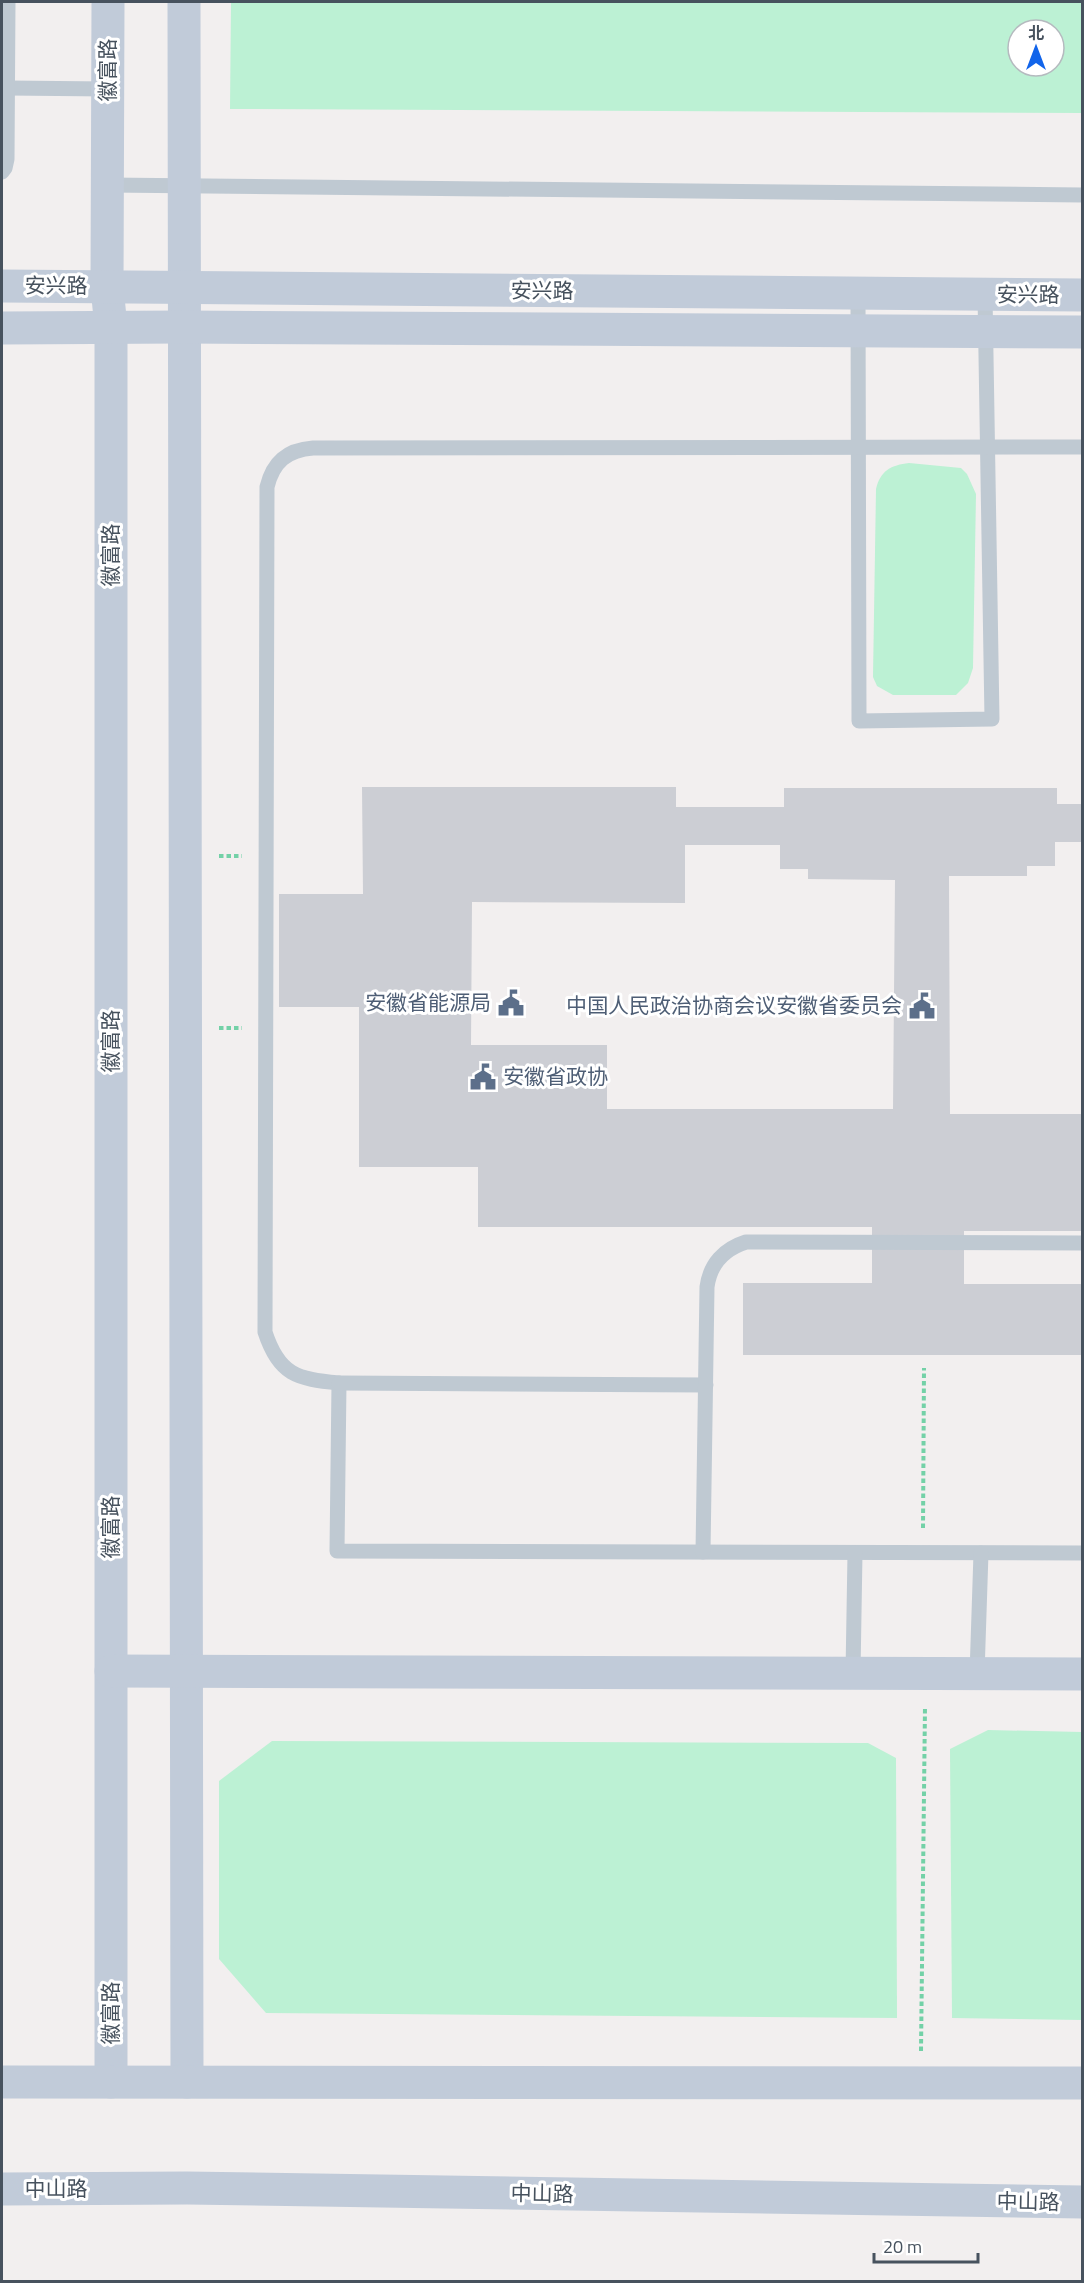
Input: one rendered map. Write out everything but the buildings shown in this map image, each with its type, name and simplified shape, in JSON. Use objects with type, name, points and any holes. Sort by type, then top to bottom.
[{"type":"street","name":"徽富路","points":[[108,2],[107,286],[111,328],[111,2082]]},
{"type":"street","points":[[184,2],[187,2082]]},
{"type":"street","name":"安兴路","points":[[2,286],[1083,295]]},
{"type":"street","name":"安兴路","points":[[2,328],[1083,332]]},
{"type":"street","points":[[111,1671],[1083,1674]]},
{"type":"street","points":[[2,2082],[1083,2083]]},
{"type":"street","name":"中山路","points":[[2,2189],[187,2187],[1083,2202]]},
{"type":"lane","points":[[2,172],[7,159],[8,2]]},
{"type":"lane","points":[[7,87],[108,89]]},
{"type":"lane","points":[[108,185],[1083,195]]},
{"type":"lane","points":[[858,293],[859,721],[992,719],[985,295]]},
{"type":"lane","points":[[706,1385],[312,1381],[280,1365],[271,1350],[265,1332],[267,487],[270,476],[286,454],[299,449],[313,448],[1083,447]]},
{"type":"lane","points":[[703,1552],[709,1276],[718,1260],[733,1246],[746,1242],[1083,1243]]},
{"type":"lane","points":[[339,1383],[337,1551],[1083,1553]]},
{"type":"lane","points":[[854,1673],[855,1553]]},
{"type":"lane","points":[[977,1674],[981,1553]]},
{"type":"path","points":[[185,856],[266,857]]},
{"type":"path","points":[[185,1027],[266,1028]]},
{"type":"path","points":[[923,1553],[924,1368]]},
{"type":"path","points":[[920,2083],[926,1673]]},
{"type":"green space","points":[[231,2],[1082,2],[1082,113],[230,109]]},
{"type":"green space","points":[[909,463],[961,468],[967,474],[976,494],[973,668],[968,683],[956,695],[893,695],[877,686],[873,677],[876,489],[883,473],[897,465]]},
{"type":"green space","points":[[988,1730],[1082,1732],[1082,2020],[952,2018],[950,1749]]},
{"type":"green space","points":[[272,1741],[868,1743],[896,1758],[897,2018],[266,2013],[219,1959],[219,1781]]},
{"type":"place","name":"安徽省能源局","points":[[511,1003]]},
{"type":"place","name":"中国人民政治协商会议安徽省委员会","points":[[922,1006]]},
{"type":"place","name":"安徽省政协","points":[[483,1077]]}]
